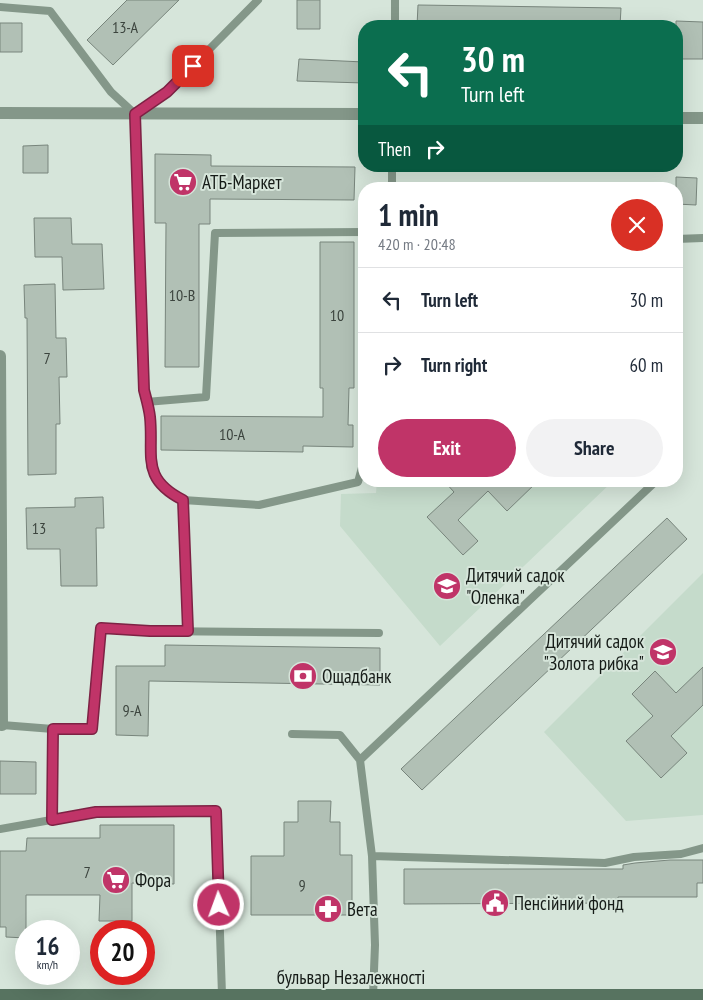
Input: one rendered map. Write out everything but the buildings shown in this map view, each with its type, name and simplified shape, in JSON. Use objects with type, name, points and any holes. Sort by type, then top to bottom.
[{"type":"main road","name":"бульвар Незалежності","points":[[0,995],[124,998],[222,996],[542,998],[703,995]]},
{"type":"street","points":[[0,113],[358,114]]},
{"type":"street","points":[[683,118],[703,118]]},
{"type":"street","points":[[0,356],[2,725]]},
{"type":"lane","points":[[135,114],[167,92],[258,0]]},
{"type":"lane","points":[[395,0],[395,20]]},
{"type":"lane","points":[[0,7],[50,12],[111,92],[135,114],[144,390],[150,416],[150,466],[157,481],[168,492],[183,500],[259,505],[358,482]]},
{"type":"lane","points":[[146,402],[206,398],[215,233],[358,232]]},
{"type":"lane","points":[[683,239],[703,238]]},
{"type":"lane","points":[[360,760],[650,487]]},
{"type":"lane","points":[[183,500],[188,631]]},
{"type":"lane","points":[[2,725],[53,729],[92,729],[101,628],[150,631],[380,633]]},
{"type":"lane","points":[[52,820],[53,729]]},
{"type":"lane","points":[[292,734],[340,735],[360,760],[372,856],[375,946],[373,996]]},
{"type":"lane","points":[[0,829],[96,812],[216,811],[222,996]]},
{"type":"lane","points":[[372,856],[605,863],[634,856],[681,854],[703,848]]},
{"type":"shaded area","name":"Дитячий садок \"Оленка\"","points":[[376,487],[607,487],[440,646],[340,526],[341,494],[376,493]]},
{"type":"shaded area","name":"Дитячий садок \"Золота рибка\"","points":[[703,573],[703,815],[626,821],[544,732]]},
{"type":"place","name":"АТБ-Маркет","points":[[183,182]]},
{"type":"place","name":"Дитячий садок \"Оленка\"","points":[[447,586]]},
{"type":"place","name":"Дитячий садок \"Золота рибка\"","points":[[663,652]]},
{"type":"place","name":"Ощадбанк","points":[[303,676]]},
{"type":"place","name":"Фора","points":[[116,880]]},
{"type":"place","name":"Пенсійний фонд","points":[[495,903]]},
{"type":"place","name":"Вета","points":[[328,909]]},
{"type":"route","points":[[193,66],[167,92],[135,114],[144,390],[150,416],[150,466],[157,481],[168,492],[183,500],[188,631],[101,628],[92,729],[53,729],[52,820],[96,812],[216,811],[219,905]]}]
